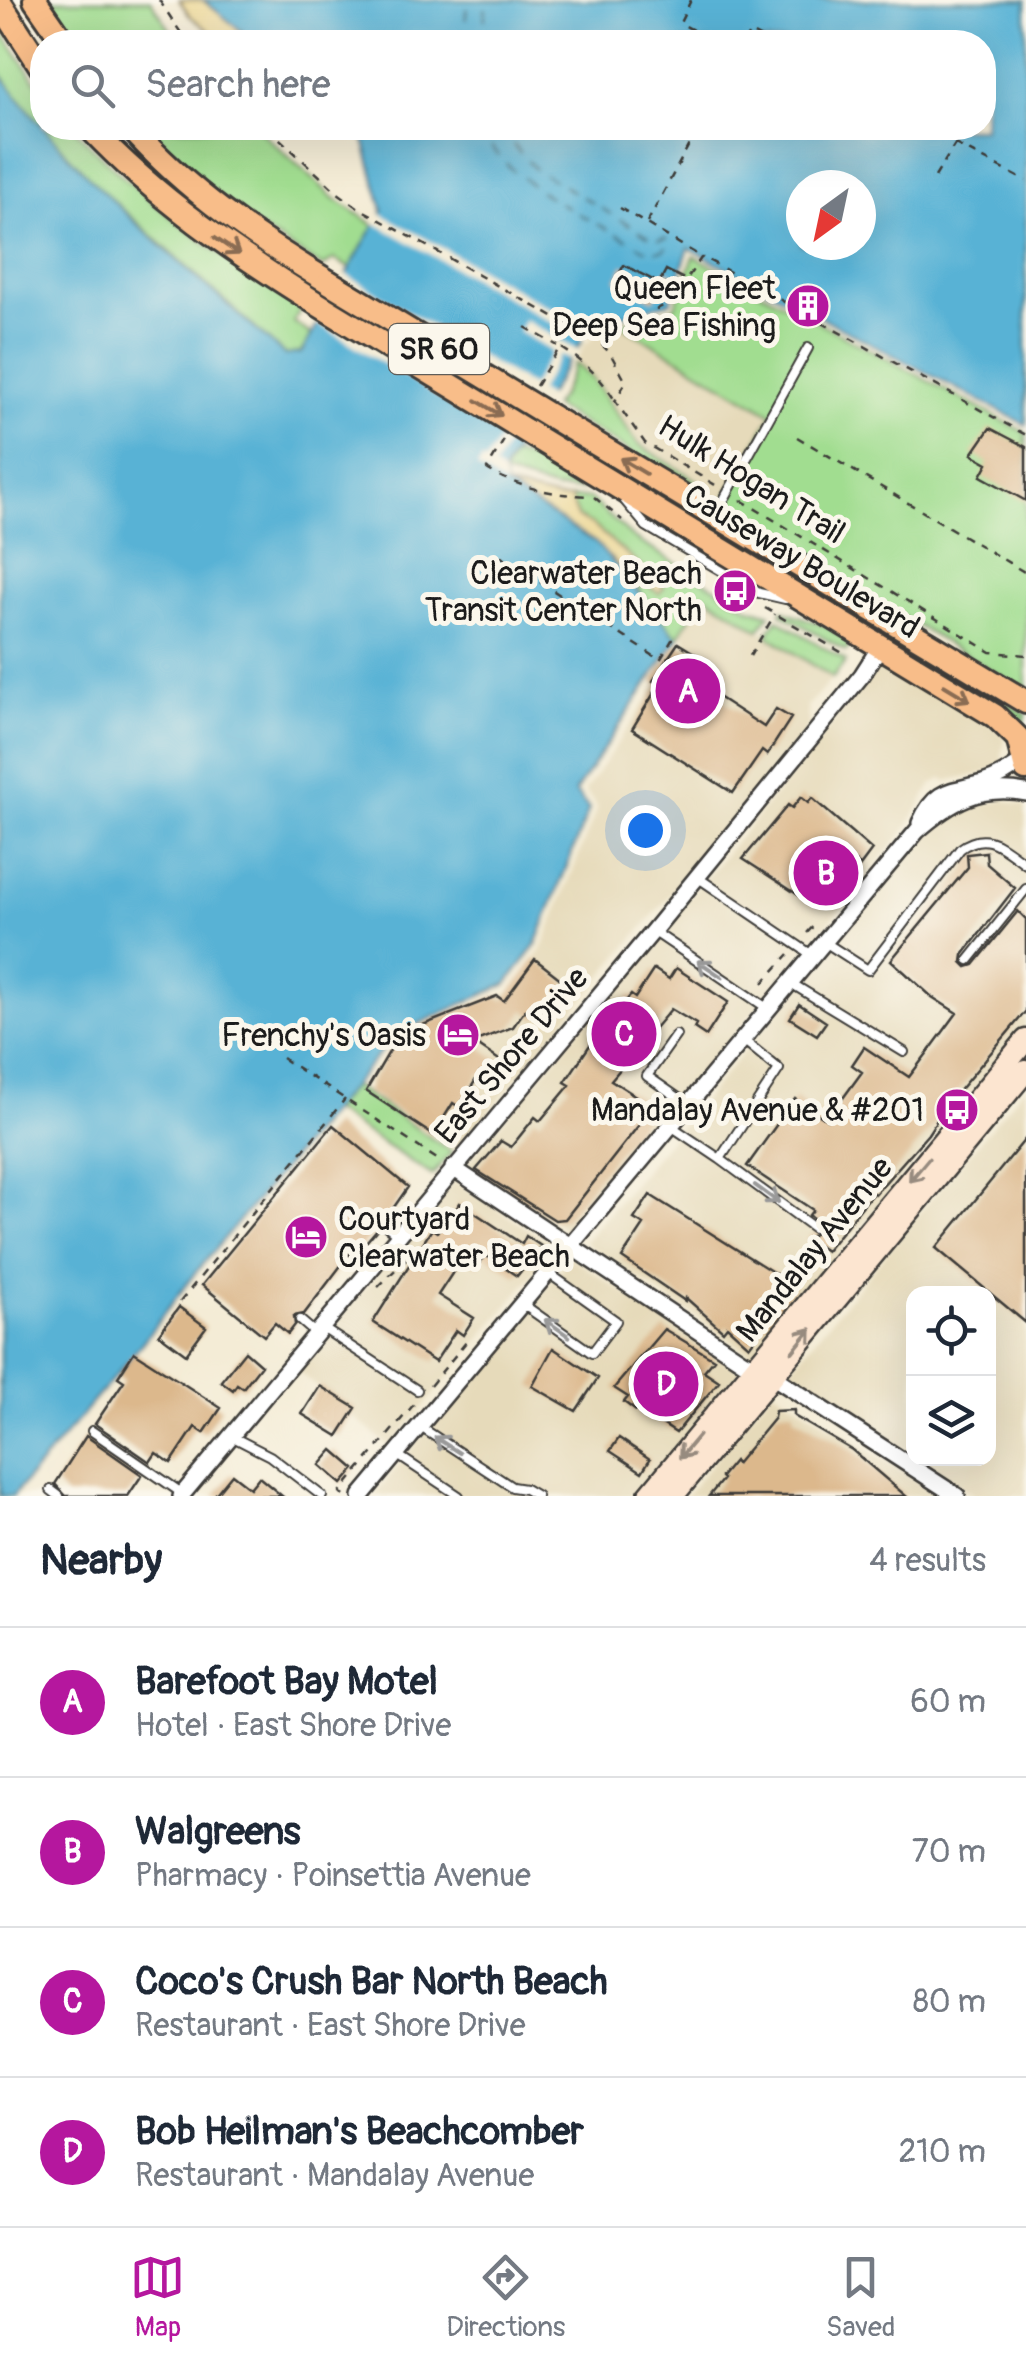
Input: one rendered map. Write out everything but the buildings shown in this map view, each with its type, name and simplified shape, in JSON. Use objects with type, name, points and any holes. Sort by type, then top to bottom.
[{"type":"main road","points":[[35,0],[56,30]]},
{"type":"main road","points":[[0,3],[30,49]]},
{"type":"main road","name":"Causeway Boulevard","points":[[102,140],[194,223],[316,303],[536,437],[600,489],[808,604],[994,716],[1009,726],[1025,756]]},
{"type":"main road","name":"Causeway Boulevard","points":[[143,140],[180,177],[281,253],[1026,702]]},
{"type":"street","name":"East Shore Drive","points":[[182,1495],[653,931],[862,675],[880,647]]},
{"type":"street","points":[[917,831],[928,806],[942,792],[1008,773],[1025,756]]},
{"type":"street","points":[[361,1496],[917,831],[954,801],[1005,790],[1026,793]]},
{"type":"street","name":"Mandalay Avenue","points":[[673,1496],[856,1247],[1026,1040]]},
{"type":"street","name":"Mandalay Avenue","points":[[856,1247],[1026,1071]]},
{"type":"street","points":[[453,1168],[957,1496]]},
{"type":"street","name":"Mandalay Avenue","points":[[648,1496],[764,1372]]},
{"type":"lane","points":[[715,516],[808,348]]},
{"type":"lane","points":[[697,877],[818,948],[868,970],[960,849],[974,839],[987,840],[1026,864]]},
{"type":"lane","points":[[969,960],[1026,889]]},
{"type":"lane","points":[[653,931],[767,1008]]},
{"type":"lane","points":[[789,982],[904,1052]]},
{"type":"lane","points":[[676,1035],[647,1076],[688,1104]]},
{"type":"lane","points":[[720,1160],[779,1070],[742,1039]]},
{"type":"lane","points":[[670,1125],[814,1228]]},
{"type":"lane","points":[[383,1222],[398,1235]]},
{"type":"lane","points":[[521,1303],[592,1353],[616,1322],[547,1272]]},
{"type":"lane","points":[[300,1320],[417,1390]]},
{"type":"lane","points":[[419,1426],[512,1487],[525,1488],[537,1496]]},
{"type":"lane","points":[[92,1432],[182,1495]]},
{"type":"lane","points":[[231,1436],[270,1456],[322,1496]]},
{"type":"lane","points":[[396,1454],[458,1496]]},
{"type":"lane","points":[[502,1496],[512,1487]]},
{"type":"path","points":[[160,0],[179,30]]},
{"type":"path","points":[[691,0],[680,23],[693,30]]},
{"type":"path","points":[[281,140],[360,208],[600,343],[626,382],[615,400]]},
{"type":"path","points":[[647,223],[692,140]]},
{"type":"path","points":[[936,177],[958,140]]},
{"type":"path","points":[[955,144],[1026,182]]},
{"type":"path","points":[[620,208],[704,259],[1026,436]]},
{"type":"path","points":[[658,326],[657,309],[671,302],[704,259]]},
{"type":"path","name":"Hulk Hogan Trail","points":[[525,327],[584,362],[601,379],[645,443],[991,652],[1026,655]]},
{"type":"path","points":[[535,388],[560,347]]},
{"type":"path","points":[[505,438],[487,469],[502,478],[563,495],[600,489]]},
{"type":"path","points":[[797,438],[1026,573]]},
{"type":"path","points":[[500,556],[660,660],[672,640],[678,640]]},
{"type":"path","points":[[750,656],[775,613]]},
{"type":"path","points":[[282,1058],[453,1168]]},
{"type":"path","points":[[180,1302],[343,1098]]},
{"type":"path","points":[[367,1299],[409,1256]]},
{"type":"path","points":[[429,1386],[467,1341]]},
{"type":"path","points":[[344,1496],[340,1492],[416,1402]]},
{"type":"shaded area","points":[[620,324],[772,414],[720,508],[553,406],[593,328]]},
{"type":"shaded area","points":[[703,593],[833,678],[807,707],[809,726],[791,751],[457,1149],[456,1144],[364,1083],[400,1041],[510,992],[542,950],[596,811],[585,791],[683,647],[683,629]]},
{"type":"shaded area","points":[[882,660],[1005,737],[1005,763],[984,773],[946,781],[943,778],[932,785],[905,831],[570,1232],[467,1165],[804,760]]},
{"type":"shaded area","points":[[1005,800],[1026,806],[1026,1026],[754,1356],[584,1242],[924,837],[957,810]]},
{"type":"shaded area","points":[[1026,1085],[1026,1496],[975,1496],[929,1466],[996,1466],[996,1286],[906,1286],[906,1451],[786,1374]]},
{"type":"shaded area","points":[[454,1181],[556,1247],[390,1447],[297,1370]]},
{"type":"shaded area","points":[[571,1257],[741,1372],[636,1496],[373,1496]]},
{"type":"shaded area","points":[[773,1389],[939,1496],[685,1496]]},
{"type":"green space","points":[[46,0],[151,0],[170,30],[65,30]]},
{"type":"green space","points":[[0,29],[30,73],[30,113],[0,73]]},
{"type":"green space","points":[[53,140],[86,140],[181,225],[301,307],[294,322],[312,335],[301,353],[285,355],[89,179]]},
{"type":"green space","points":[[157,140],[270,140],[334,198],[376,226],[351,269],[334,259],[323,267],[251,223]]},
{"type":"green space","points":[[694,256],[1026,433],[1026,691],[720,508],[772,414],[620,324],[674,308]]},
{"type":"green space","points":[[575,363],[593,380],[638,444],[709,488],[709,492],[701,494],[553,406]]},
{"type":"green space","points":[[569,441],[599,455],[872,621],[860,626],[567,444]]},
{"type":"green space","points":[[513,455],[543,461],[580,490],[556,490],[503,474]]},
{"type":"green space","points":[[571,498],[589,498],[632,537],[750,608],[770,614],[759,630],[703,594],[678,638],[636,587],[646,584],[659,593],[663,587],[594,526],[577,517]]},
{"type":"green space","points":[[782,610],[826,626],[851,643],[846,651],[781,613]]},
{"type":"green space","points":[[777,619],[846,661],[833,678],[767,635]]},
{"type":"green space","points":[[880,626],[1026,714],[1023,726],[868,631]]},
{"type":"green space","points":[[352,1085],[452,1152],[432,1175],[331,1110]]},
{"type":"sand","points":[[179,0],[203,0],[240,30],[208,30],[190,16]]},
{"type":"sand","points":[[505,486],[559,499],[571,498],[577,517],[594,526],[664,587],[659,593],[646,584],[636,587],[613,560]]},
{"type":"water","points":[[203,0],[1026,0],[1026,425],[689,248],[670,302],[596,322],[503,471],[505,486],[596,543],[678,638],[575,792],[589,809],[536,945],[507,984],[396,1034],[13,1496],[0,1496],[0,73],[30,112],[30,140],[54,140],[99,187],[285,355],[301,353],[383,210],[364,140],[996,140],[996,30],[240,30]]},
{"type":"pier","points":[[377,211],[595,333],[588,343],[372,222]]},
{"type":"pier","points":[[343,272],[531,386],[552,352],[518,331],[525,320],[581,352],[574,362],[560,356],[539,391],[553,400],[523,449],[509,442],[494,467],[503,474],[505,486],[477,468],[501,436],[315,322]]},
{"type":"ferry route","points":[[465,30],[467,0]]},
{"type":"ferry route","points":[[484,30],[486,0]]},
{"type":"ferry route","points":[[487,140],[531,185],[650,252],[664,250],[671,238]]},
{"type":"ferry route","points":[[509,140],[535,169],[655,240],[668,238]]},
{"type":"place","name":"Queen Fleet Deep Sea Fishing","points":[[808,306]]},
{"type":"place","name":"Clearwater Beach Transit Center North","points":[[735,591]]},
{"type":"place","name":"Barefoot Bay Motel","points":[[688,691]]},
{"type":"place","name":"Walgreens","points":[[826,873]]},
{"type":"place","name":"Coco's Crush Bar North Beach","points":[[624,1034]]},
{"type":"place","name":"Frenchy's Oasis","points":[[458,1035]]},
{"type":"place","name":"Mandalay Avenue & #201","points":[[957,1110]]},
{"type":"place","name":"Courtyard Clearwater Beach","points":[[306,1237]]},
{"type":"place","name":"Bob Heilman's Beachcomber","points":[[666,1384]]}]
